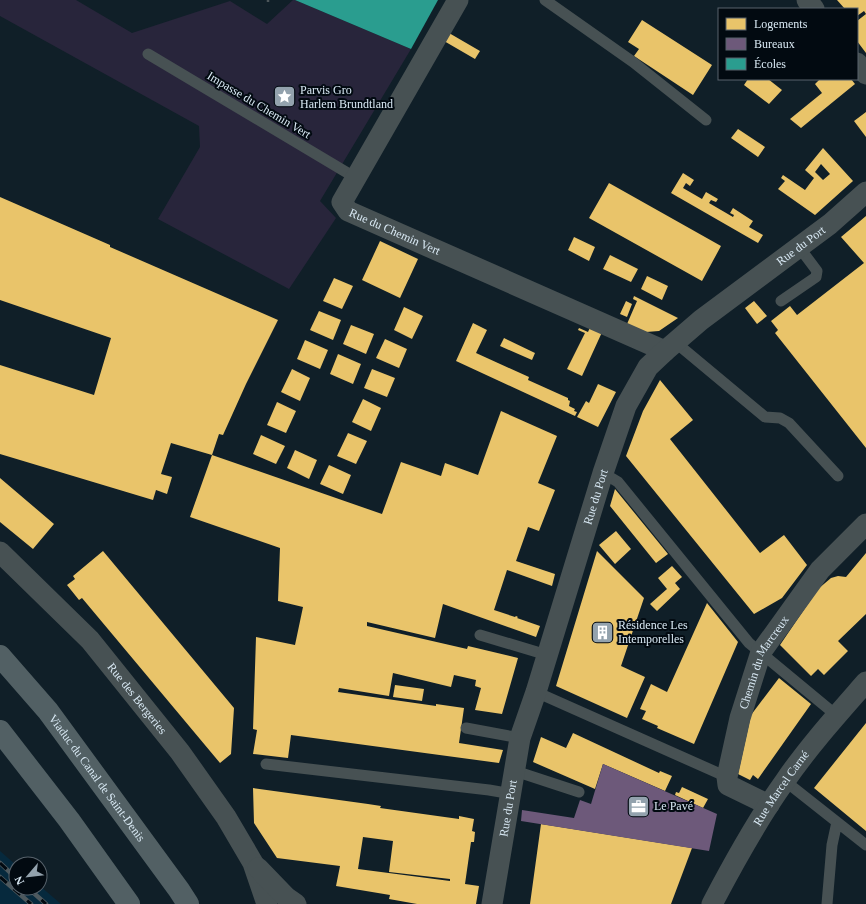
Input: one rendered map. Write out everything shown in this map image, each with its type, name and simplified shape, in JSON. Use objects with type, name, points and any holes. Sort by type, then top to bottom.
[{"type":"highway","name":"Viaduc du Canal de Saint-Denis","points":[[0,656],[48,711],[110,794],[188,904]]},
{"type":"highway","points":[[0,731],[69,820],[129,904]]},
{"type":"street","name":"Rue du Chemin Vert","points":[[458,0],[342,202],[348,211],[670,346]]},
{"type":"street","points":[[807,0],[813,8]]},
{"type":"street","points":[[858,64],[866,74]]},
{"type":"street","name":"Rue du Port","points":[[492,904],[512,794],[520,738],[536,692],[602,473],[626,406],[648,367],[670,346],[701,320],[830,224],[866,192]]},
{"type":"street","name":"Chemin du Marcreux","points":[[727,777],[740,718],[761,652],[820,570],[866,524]]},
{"type":"street","name":"Rue des Bergeries","points":[[0,552],[90,640],[180,752],[226,817],[253,863],[267,904]]},
{"type":"street","name":"Rue Marcel Carné","points":[[712,904],[734,863],[785,781],[836,715],[866,682]]},
{"type":"street","points":[[727,777],[728,785],[769,805]]},
{"type":"street","name":"Rue des Bergeries","points":[[253,863],[286,897],[296,904]]},
{"type":"lane","points":[[545,0],[633,62],[706,120]]},
{"type":"lane","name":"Impasse du Chemin Vert","points":[[148,54],[356,178]]},
{"type":"lane","points":[[781,301],[816,277],[817,271],[799,247]]},
{"type":"lane","points":[[670,346],[765,417],[780,418],[788,423],[838,476]]},
{"type":"lane","points":[[602,473],[618,482],[749,643],[836,715]]},
{"type":"lane","points":[[480,635],[547,655]]},
{"type":"lane","points":[[536,692],[727,777]]},
{"type":"lane","points":[[466,728],[520,738]]},
{"type":"lane","points":[[266,764],[512,794]]},
{"type":"lane","points":[[515,771],[579,792]]},
{"type":"lane","points":[[785,781],[866,845]]},
{"type":"lane","points":[[827,904],[831,852],[837,822]]},
{"type":"shaded area","points":[[0,0],[76,0],[132,33],[230,1],[267,24],[293,0],[295,0],[411,49],[320,201],[336,218],[289,289],[158,219],[200,147],[199,126],[0,16]]},
{"type":"shaded area","points":[[0,851],[8,858],[8,896],[48,896],[48,893],[61,904],[0,904]]},
{"type":"building: Logements","points":[[837,0],[866,0],[866,14],[864,11],[858,15],[858,8],[844,8]]},
{"type":"building: Logements","points":[[866,14],[866,53],[858,42],[858,20]]},
{"type":"building: Logements","points":[[642,20],[712,65],[693,95],[634,56],[639,49],[628,42]]},
{"type":"building: Logements","points":[[449,33],[480,51],[475,59],[444,41]]},
{"type":"building: Logements","points":[[747,80],[769,80],[782,90],[769,104],[744,85]]},
{"type":"building: Logements","points":[[819,80],[852,80],[855,84],[801,128],[790,119],[822,93],[815,84]]},
{"type":"building: Logements","points":[[866,112],[866,137],[854,121]]},
{"type":"building: Logements","points":[[738,129],[765,147],[758,157],[731,138]]},
{"type":"building: Logements","points":[[823,148],[853,181],[815,215],[778,189],[785,181],[781,178],[783,175],[805,190],[814,178],[805,170]],"holes":[[[821,164],[830,174],[823,180],[815,172]]]},
{"type":"building: Logements","points":[[683,173],[694,180],[690,186],[686,183],[683,188],[702,199],[706,192],[718,199],[716,202],[711,200],[709,203],[733,217],[734,215],[730,213],[733,208],[753,221],[749,227],[763,235],[758,243],[671,193]]},
{"type":"building: Logements","points":[[609,183],[721,246],[702,281],[589,218]]},
{"type":"building: Logements","points":[[0,197],[110,245],[110,247],[278,320],[246,384],[223,435],[219,434],[212,455],[171,443],[161,474],[172,477],[167,494],[156,490],[153,500],[0,454],[0,365],[94,395],[111,338],[0,300]]},
{"type":"building: Logements","points":[[866,216],[866,448],[775,333],[778,330],[771,321],[790,306],[797,315],[864,263],[841,237]]},
{"type":"building: Logements","points":[[574,237],[595,247],[589,261],[568,250]]},
{"type":"building: Logements","points":[[380,241],[418,259],[400,298],[362,280]]},
{"type":"building: Logements","points":[[610,255],[638,269],[631,282],[603,269]]},
{"type":"building: Logements","points":[[647,276],[668,286],[662,300],[641,289]]},
{"type":"building: Logements","points":[[334,278],[353,286],[342,309],[323,301]]},
{"type":"building: Logements","points":[[634,296],[678,318],[659,331],[646,332],[627,324],[637,301],[633,299]]},
{"type":"building: Logements","points":[[626,301],[632,304],[627,317],[620,314]]},
{"type":"building: Logements","points":[[754,301],[767,316],[757,324],[745,308]]},
{"type":"building: Logements","points":[[404,307],[423,316],[412,339],[394,330]]},
{"type":"building: Logements","points":[[319,311],[341,320],[333,340],[310,330]]},
{"type":"building: Logements","points":[[473,323],[487,330],[476,353],[529,377],[528,380],[568,398],[570,401],[569,406],[577,412],[575,416],[456,361]]},
{"type":"building: Logements","points":[[351,325],[374,334],[366,354],[343,344]]},
{"type":"building: Logements","points":[[591,325],[603,330],[582,376],[567,369],[585,333],[578,330],[579,328],[588,332]]},
{"type":"building: Logements","points":[[504,338],[535,353],[532,360],[500,346]]},
{"type":"building: Logements","points":[[385,339],[407,349],[399,368],[376,358]]},
{"type":"building: Logements","points":[[305,340],[328,350],[320,369],[297,359]]},
{"type":"building: Logements","points":[[338,354],[361,364],[353,384],[330,374]]},
{"type":"building: Logements","points":[[292,369],[310,378],[300,401],[281,392]]},
{"type":"building: Logements","points":[[372,369],[395,378],[387,397],[364,388]]},
{"type":"building: Logements","points":[[660,380],[693,420],[670,439],[760,553],[784,535],[807,565],[782,598],[754,614],[626,456],[643,411]]},
{"type":"building: Logements","points":[[598,384],[616,392],[598,427],[577,417],[586,401],[589,403]]},
{"type":"building: Logements","points":[[363,399],[381,408],[371,431],[352,422]]},
{"type":"building: Logements","points":[[277,402],[296,411],[286,433],[267,425]]},
{"type":"building: Logements","points":[[501,411],[557,436],[538,483],[555,490],[539,531],[528,527],[516,561],[555,574],[552,586],[507,570],[494,610],[515,617],[516,616],[518,617],[517,618],[540,626],[536,637],[443,604],[435,638],[367,622],[367,626],[467,649],[468,646],[518,658],[502,714],[475,710],[481,688],[475,686],[476,680],[454,675],[451,687],[393,673],[389,696],[339,688],[338,692],[436,706],[436,704],[464,708],[459,743],[503,750],[499,763],[291,735],[288,758],[253,754],[257,730],[253,729],[256,637],[295,645],[303,607],[278,601],[280,548],[190,517],[212,455],[382,514],[401,462],[441,476],[445,463],[478,475]]},
{"type":"building: Logements","points":[[348,433],[367,441],[356,464],[337,456]]},
{"type":"building: Logements","points":[[261,435],[285,446],[276,464],[253,454]]},
{"type":"building: Logements","points":[[295,450],[317,460],[309,479],[287,468]]},
{"type":"building: Logements","points":[[329,465],[351,475],[343,494],[320,484]]},
{"type":"building: Logements","points":[[0,478],[54,524],[33,549],[0,522]]},
{"type":"building: Logements","points":[[615,489],[668,554],[656,563],[610,506]]},
{"type":"building: Logements","points":[[616,531],[631,549],[615,564],[599,545]]},
{"type":"building: Logements","points":[[103,551],[234,708],[231,754],[220,763],[82,598],[79,600],[67,585],[75,579],[73,576]]},
{"type":"building: Logements","name":"Résidence Les Intemporelles","points":[[597,551],[644,598],[621,666],[645,677],[627,718],[556,686]]},
{"type":"building: Logements","points":[[866,553],[866,614],[838,641],[848,651],[824,675],[818,669],[811,676],[780,645],[818,589],[831,578],[838,576],[846,577]]},
{"type":"building: Logements","points":[[672,566],[682,577],[675,583],[680,589],[657,611],[650,604],[667,589],[658,578]]},
{"type":"building: Logements","points":[[707,603],[738,642],[694,744],[657,728],[658,726],[642,719],[646,711],[640,709],[651,684],[667,692]]},
{"type":"building: Logements","points":[[779,678],[811,704],[758,779],[753,775],[750,780],[738,774],[751,715]]},
{"type":"building: Logements","points":[[395,685],[424,689],[422,701],[393,697]]},
{"type":"building: Logements","points":[[866,723],[866,831],[814,788]]},
{"type":"building: Logements","points":[[573,733],[659,773],[660,771],[672,776],[665,791],[603,764],[595,789],[533,762],[541,737],[566,748]]},
{"type":"building: Logements","points":[[682,787],[708,799],[703,808],[675,795],[676,792],[679,793]]},
{"type":"building: Logements","points":[[253,788],[381,806],[380,808],[459,819],[459,816],[474,819],[472,831],[475,832],[474,842],[471,842],[465,884],[479,886],[476,904],[417,904],[389,899],[390,895],[336,886],[340,866],[277,858],[254,823]],"holes":[[[363,837],[393,841],[389,872],[450,879],[450,881],[358,869]]]},
{"type":"building: Logements","points":[[541,824],[692,848],[671,904],[530,904]]},
{"type":"building: Bureaux","name":"Le Pavé","points":[[603,764],[717,814],[709,851],[521,821],[522,810],[574,818],[580,800],[591,804]]},
{"type":"building: Écoles","points":[[295,0],[438,0],[411,49]]},
{"type":"railway","points":[[0,863],[8,870]]},
{"type":"railway","points":[[0,877],[31,904]]},
{"type":"railway","points":[[37,896],[46,904]]},
{"type":"place","name":"Parvis Gro Harlem Brundtland","points":[[284,97]]},
{"type":"place","name":"Résidence Les Intemporelles","points":[[603,632]]},
{"type":"place","name":"Le Pavé","points":[[638,806]]}]
